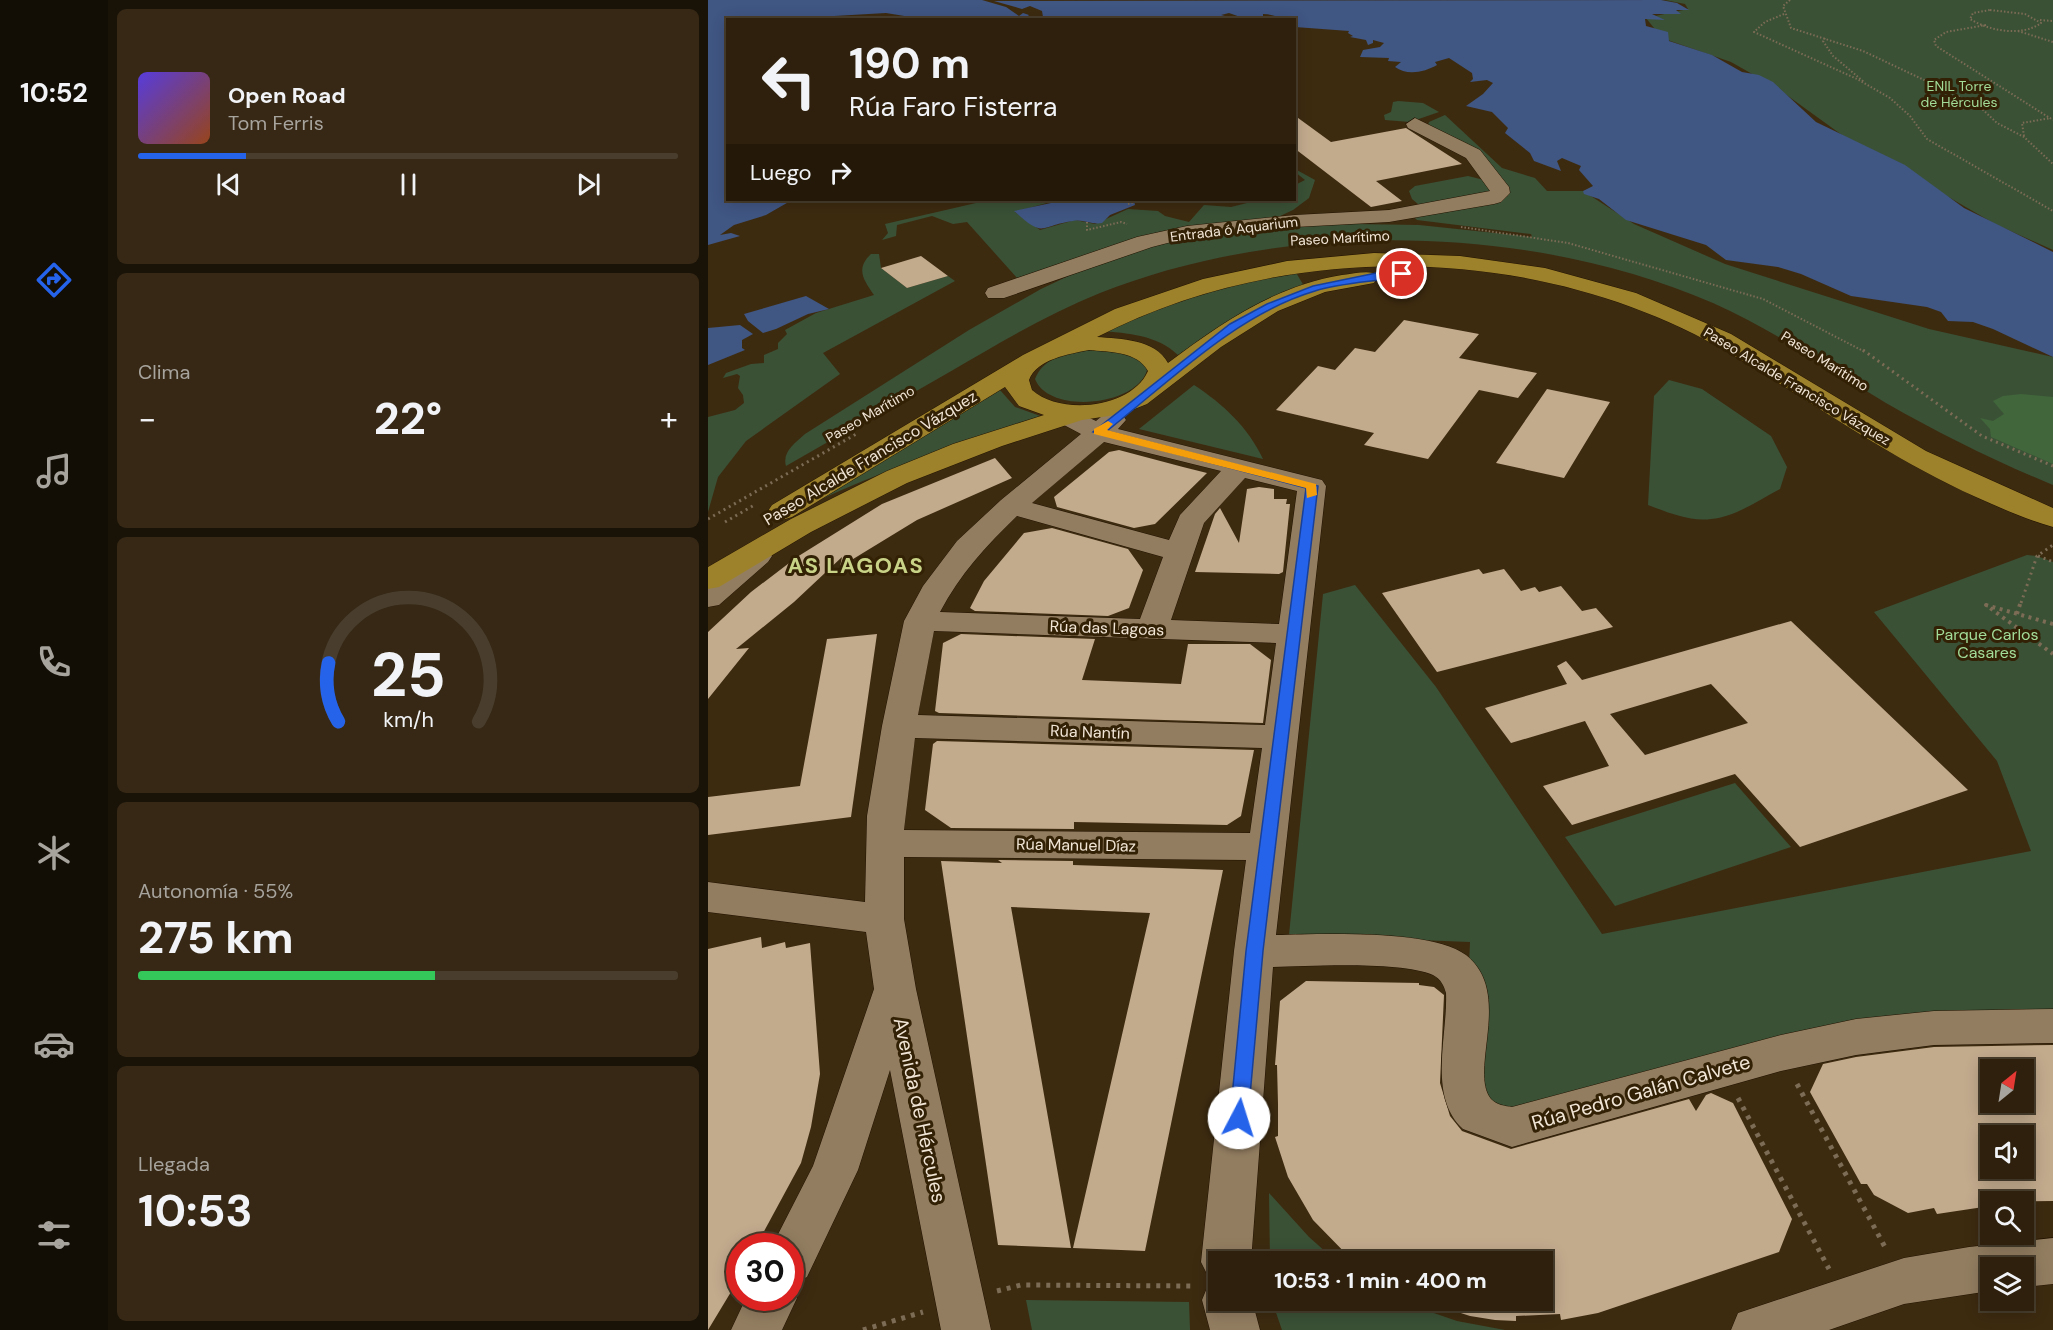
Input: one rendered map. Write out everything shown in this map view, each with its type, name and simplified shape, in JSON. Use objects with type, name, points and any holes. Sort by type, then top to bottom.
[{"type":"main road","name":"Paseo Alcalde Francisco Vázquez","points":[[708,557],[1040,356],[1133,308],[1202,285],[1248,275],[1339,262],[1418,261],[1495,267],[1572,281],[1645,303],[1706,330],[1918,458],[2010,502],[2053,518]]},
{"type":"main road","name":"Paseo Alcalde Francisco Vázquez","points":[[1137,400],[1234,326],[1270,306],[1313,288],[1381,275],[1423,273],[1478,276],[1529,283],[1594,300],[1668,330],[1925,483],[2045,547]]},
{"type":"main road","points":[[1076,418],[1026,399],[1018,390],[1017,380],[1022,370],[1040,356],[1089,344],[1131,347],[1147,353],[1157,361],[1161,372],[1159,382]]},
{"type":"main road","name":"Paseo Alcalde Francisco Vázquez","points":[[708,580],[775,539],[851,499],[907,474],[962,451],[1076,418]]},
{"type":"street","name":"Entrada ó Aquarium","points":[[996,293],[1145,242],[1187,232],[1260,224],[1410,214],[1494,198],[1500,193],[1499,187],[1473,154],[1415,124]]},
{"type":"street","name":"Avenida de Hércules","points":[[967,1320],[894,989],[884,919],[886,816],[899,726],[920,621],[938,586],[968,547],[1011,506],[1076,418],[1137,400]]},
{"type":"street","points":[[1076,418],[1239,468],[1312,486],[1254,951],[1227,1251]]},
{"type":"street","points":[[1152,630],[1190,521],[1239,468]]},
{"type":"street","points":[[1011,506],[1179,552]]},
{"type":"street","name":"Paseo Alcalde Francisco Vázquez","points":[[708,598],[775,539]]},
{"type":"street","name":"Rúa das Lagoas","points":[[920,621],[1293,634]]},
{"type":"street","name":"Rúa Nantín","points":[[899,726],[1281,737]]},
{"type":"street","name":"Rúa Manuel Díaz","points":[[885,843],[1267,847]]},
{"type":"street","points":[[708,897],[884,919]]},
{"type":"street","name":"Rúa Pedro Galán Calvete","points":[[1254,951],[1392,954],[1436,960],[1450,966],[1462,976],[1468,989],[1464,1073],[1467,1096],[1475,1112],[1490,1122],[1512,1127],[1538,1122],[1599,1102],[1722,1068],[1856,1037],[1934,1028],[2053,1026]]},
{"type":"street","points":[[804,1233],[835,1170],[894,989]]},
{"type":"street","points":[[1756,1330],[1845,1298],[1904,1281],[1979,1268],[2053,1261]]},
{"type":"street","points":[[756,1330],[766,1311]]},
{"type":"street","points":[[1223,1311],[1235,1330]]},
{"type":"path","points":[[1790,0],[1783,6],[1791,28],[1863,51],[1925,78],[1979,106],[1997,123],[2024,137],[2053,164]]},
{"type":"path","points":[[2053,21],[2039,20],[2025,14],[2002,10],[1980,11],[1969,16],[1982,26],[2018,31],[2053,42]]},
{"type":"path","points":[[1784,14],[1765,22],[1754,32],[1890,98],[1910,116],[1927,139],[2053,211]]},
{"type":"path","points":[[2018,31],[2040,26],[2039,20]]},
{"type":"path","points":[[1986,25],[1938,36],[1934,40],[1936,46],[2052,119]]},
{"type":"path","points":[[1825,38],[1823,41],[1833,56],[1856,73],[1865,84]]},
{"type":"path","points":[[2024,137],[2022,123],[2052,119]]},
{"type":"path","points":[[1128,204],[1135,202]]},
{"type":"path","points":[[1087,222],[1087,230],[1121,222],[1129,224]]},
{"type":"path","name":"Paseo Marítimo","points":[[708,519],[865,429]]},
{"type":"path","points":[[725,522],[764,500]]},
{"type":"path","points":[[2045,547],[2053,545]]},
{"type":"path","points":[[2045,547],[2053,562]]},
{"type":"path","points":[[2017,614],[2045,547]]},
{"type":"path","points":[[2053,624],[1986,605],[2053,654]]},
{"type":"path","points":[[1781,1053],[1904,1281]]},
{"type":"path","points":[[1722,1068],[1845,1298]]},
{"type":"path","points":[[863,1330],[967,1320],[1021,1285],[1208,1293]]},
{"type":"green space","name":"ENIL Torre de Hércules","points":[[1665,0],[2053,0],[2053,250],[1995,224],[1842,135],[1777,88],[1731,62],[1662,38],[1646,18],[1688,9],[1685,4]]},
{"type":"green space","points":[[1393,102],[1423,103],[1439,112],[1410,122],[1385,120],[1384,115],[1391,112]]},
{"type":"green space","points":[[1445,115],[1502,168],[1535,178],[1547,191],[1583,191],[1634,224],[1725,264],[1929,329],[2053,357],[2053,485],[1927,426],[1780,338],[1713,303],[1641,277],[1565,257],[1487,245],[1407,240],[1327,243],[1249,252],[1172,269],[1100,293],[1025,329],[786,466],[788,452],[805,434],[969,330],[1041,289],[1096,263],[1164,240],[1236,229],[1353,224],[1419,225],[1532,237],[1531,234],[1417,220],[1414,217],[1497,201],[1508,196],[1508,191],[1428,125],[1429,122]]},
{"type":"green space","points":[[1296,170],[1315,180],[1309,198],[1293,210],[1278,217],[1194,228],[1018,279],[967,222],[953,224],[932,216],[897,225],[896,236],[882,240],[888,233],[885,224],[985,201],[1050,202],[1015,212],[1040,230],[1075,220],[1095,224],[1128,209],[1158,211],[1165,216],[1189,222],[1204,205],[1231,207],[1255,201],[1296,201],[1296,184],[1305,180],[1296,173]]},
{"type":"green space","points":[[1468,176],[1484,180],[1491,191],[1424,209],[1412,199],[1409,191],[1415,186]]},
{"type":"green space","points":[[871,254],[879,254],[881,268],[907,288],[948,276],[955,281],[823,353],[840,374],[746,441],[718,477],[708,512],[708,417],[735,410],[744,403],[743,395],[738,388],[740,376],[737,374],[723,378],[726,373],[751,364],[764,363],[764,355],[778,349],[778,343],[787,334],[785,330],[816,313],[874,295],[864,279],[862,270],[866,259]]},
{"type":"green space","points":[[1295,271],[1304,286],[1254,307],[1178,355],[1170,348],[1151,339],[1131,334],[1100,331],[1167,301]]},
{"type":"green space","points":[[1081,350],[1118,351],[1135,357],[1147,370],[1140,382],[1127,392],[1093,402],[1057,398],[1043,390],[1035,379],[1038,372],[1048,362]]},
{"type":"green space","points":[[1669,380],[1702,389],[1771,436],[1787,467],[1780,489],[1738,512],[1720,518],[1703,520],[1687,518],[1648,505],[1654,396]]},
{"type":"green space","points":[[1194,385],[1234,417],[1257,447],[1263,459],[1139,429]]},
{"type":"green space","points":[[1000,390],[1015,407],[1043,417],[898,467],[813,503]]},
{"type":"green space","points":[[2021,394],[2053,397],[2053,464],[1991,437],[1990,429],[1980,418],[1993,421],[2004,414],[1993,401],[2003,396]]},
{"type":"green space","name":"Parque Carlos Casares","points":[[2027,555],[2053,562],[2053,1026],[2009,1025],[1490,1122],[1468,989],[1470,942],[1289,935],[1323,594],[1355,585],[1436,687],[1602,934],[2031,851],[1997,761],[1874,612]]},
{"type":"green space","points":[[1735,783],[1791,847],[1615,906],[1565,837]]},
{"type":"green space","points":[[1269,1193],[1325,1251],[1270,1251]]},
{"type":"green space","points":[[1026,1300],[1189,1302],[1190,1330],[1032,1330]]},
{"type":"green space","points":[[1275,1311],[1428,1311],[1457,1321],[1505,1330],[1282,1330]]},
{"type":"water","points":[[708,0],[982,0],[1006,7],[1019,16],[1023,13],[1029,15],[1026,18],[917,18],[886,13],[834,16],[846,18],[726,18],[726,201],[790,201],[766,215],[734,225],[720,235],[731,233],[740,236],[708,245]]},
{"type":"water","points":[[1661,0],[1677,3],[1689,10],[1676,10],[1681,14],[1652,14],[1665,20],[1645,19],[1646,26],[1668,32],[1669,41],[1712,55],[1742,72],[1759,75],[1773,82],[1816,122],[1905,165],[1964,208],[2053,252],[2053,357],[1973,322],[1948,321],[1941,312],[1927,307],[1851,296],[1801,274],[1778,267],[1726,260],[1706,245],[1626,220],[1599,199],[1584,194],[1583,191],[1593,186],[1579,170],[1581,166],[1562,158],[1557,161],[1561,171],[1534,161],[1530,153],[1505,133],[1508,128],[1492,112],[1466,106],[1483,94],[1493,83],[1487,80],[1470,82],[1473,79],[1472,73],[1449,58],[1435,62],[1437,65],[1427,70],[1416,72],[1400,70],[1395,67],[1401,62],[1388,61],[1389,58],[1360,57],[1363,50],[1380,47],[1384,43],[1373,40],[1373,43],[1368,45],[1366,40],[1350,37],[1353,36],[1348,33],[1349,31],[1296,27],[1296,18],[1282,18],[1267,14],[1263,14],[1263,18],[1243,18],[1229,13],[1221,15],[1233,18],[1044,18],[1042,11],[1030,6],[1022,9],[994,1]]},
{"type":"water","points":[[1060,201],[1134,201],[1135,205],[1110,215],[1102,223],[1077,221],[1042,228],[1031,225],[1014,211]]},
{"type":"water","points":[[806,296],[829,309],[808,314],[763,333],[748,321],[744,314]]},
{"type":"water","points":[[740,325],[753,334],[742,340],[742,348],[745,350],[708,365],[708,328]]},
{"type":"building","points":[[1296,116],[1331,142],[1406,128],[1462,164],[1376,181],[1402,201],[1371,207],[1296,150]]},
{"type":"building","points":[[921,256],[948,276],[907,288],[881,268]]},
{"type":"building","points":[[1404,320],[1479,334],[1459,358],[1537,373],[1518,398],[1479,390],[1428,459],[1364,445],[1374,433],[1276,410],[1318,366],[1335,370],[1355,348],[1375,352]]},
{"type":"building","points":[[1547,389],[1610,402],[1564,478],[1496,463]]},
{"type":"building","points":[[1119,450],[1207,473],[1155,524],[1134,528],[1057,507],[1054,497],[1109,452]]},
{"type":"building","points":[[995,458],[1012,478],[917,520],[840,567],[842,557],[794,602],[736,649],[749,648],[708,699],[708,632],[751,592],[797,557],[882,504]]},
{"type":"building","points":[[1259,487],[1274,489],[1274,499],[1287,499],[1286,504],[1290,504],[1283,572],[1279,574],[1195,572],[1215,514],[1220,508],[1239,543],[1247,489]]},
{"type":"building","points":[[1052,528],[1128,549],[1143,570],[1129,608],[1108,616],[975,611],[970,608],[984,581],[1024,533]]},
{"type":"building","points":[[1479,569],[1483,574],[1504,569],[1521,591],[1535,587],[1539,592],[1561,586],[1582,611],[1596,608],[1613,627],[1437,672],[1382,593]]},
{"type":"building","points":[[1791,621],[1968,790],[1800,847],[1735,774],[1572,825],[1543,786],[1609,766],[1585,721],[1511,743],[1485,708],[1567,684],[1557,666],[1566,661],[1582,680]],"holes":[[[1711,684],[1748,723],[1645,755],[1610,714]]]},
{"type":"building","points":[[877,634],[851,817],[708,835],[708,797],[800,786],[827,639]]},
{"type":"building","points":[[961,634],[1095,639],[1082,680],[1181,684],[1188,644],[1250,644],[1271,660],[1263,723],[939,713],[935,711],[943,643]]},
{"type":"building","points":[[937,741],[1254,750],[1241,816],[1227,825],[1074,822],[1074,829],[951,828],[925,810],[933,744]]},
{"type":"building","points":[[998,860],[1073,861],[1073,865],[1223,870],[1145,1251],[1073,1248],[1150,913],[1011,907],[1071,1248],[998,1245],[941,861],[1002,863]]},
{"type":"building","points":[[761,937],[762,948],[785,942],[786,948],[810,943],[820,1074],[811,1127],[801,1163],[763,1233],[726,1233],[726,1300],[708,1330],[708,949]]},
{"type":"building","points":[[1306,981],[1419,983],[1419,985],[1434,987],[1444,995],[1440,1083],[1450,1116],[1462,1131],[1511,1149],[1689,1099],[1696,1111],[1706,1095],[1711,1093],[1733,1103],[1792,1219],[1779,1252],[1598,1313],[1561,1320],[1560,1314],[1516,1316],[1516,1321],[1470,1316],[1455,1311],[1553,1311],[1553,1251],[1343,1251],[1313,1220],[1288,1177],[1275,1137],[1278,1136],[1277,1065],[1275,1065],[1280,1001]]},
{"type":"building","points":[[2053,1045],[2053,1201],[2034,1201],[2034,1191],[1980,1191],[1980,1208],[1937,1214],[1934,1208],[1908,1213],[1874,1195],[1867,1184],[1861,1184],[1810,1092],[1823,1064],[1856,1057],[1934,1047]]},
{"type":"slow traffic","points":[[1108,424],[1098,432],[1312,486],[1311,495]]},
{"type":"district","name":"AS LAGOAS","points":[[856,565]]},
{"type":"route","points":[[1239,1118],[1254,951],[1312,486],[1098,432],[1150,392],[1159,382],[1234,326],[1270,306],[1313,288],[1381,275],[1402,274]]}]
